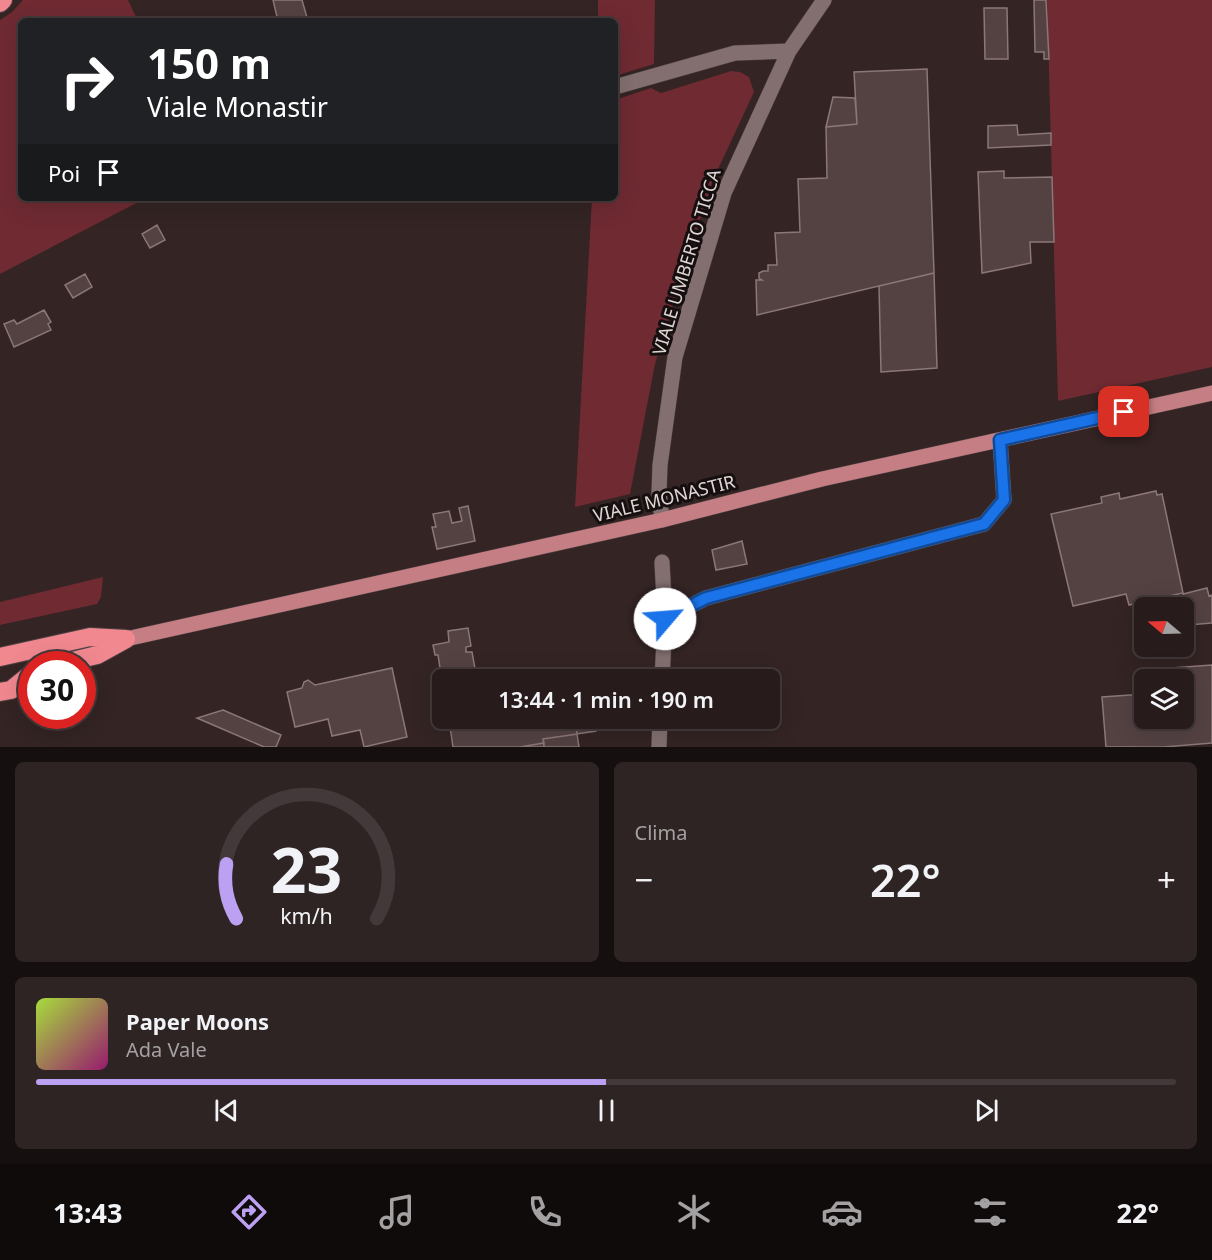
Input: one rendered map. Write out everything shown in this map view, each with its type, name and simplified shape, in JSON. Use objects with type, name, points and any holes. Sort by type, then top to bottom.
[{"type":"highway","points":[[0,657],[90,637],[126,639]]},
{"type":"highway","points":[[96,655],[126,639]]},
{"type":"highway","points":[[0,643],[32,650]]},
{"type":"highway","points":[[0,679],[18,675]]},
{"type":"highway","points":[[0,692],[11,690],[18,684]]},
{"type":"main road","name":"VIALE MONASTIR","points":[[126,639],[662,520],[822,479],[1212,393]]},
{"type":"street","name":"VIALE UMBERTO TICCA","points":[[662,520],[659,493],[660,465],[675,357],[724,193],[789,51],[824,0]]},
{"type":"street","points":[[618,86],[735,53],[789,51]]},
{"type":"street","points":[[665,619],[706,598],[984,524],[1004,500],[1000,440]]},
{"type":"street","points":[[662,562],[665,619],[663,669]]},
{"type":"street","points":[[659,747],[660,729]]},
{"type":"shaded area","points":[[23,0],[128,0],[137,18],[18,18],[18,201],[140,201],[0,274],[0,20],[12,12]]},
{"type":"shaded area","points":[[598,0],[655,0],[654,64],[618,75],[618,18],[598,18]]},
{"type":"shaded area","points":[[1047,0],[1212,0],[1212,367],[1058,401]]},
{"type":"shaded area","points":[[731,71],[740,72],[749,77],[754,92],[713,180],[682,275],[655,364],[630,494],[575,507],[592,201],[618,201],[618,99],[651,88],[661,93]]},
{"type":"shaded area","points":[[103,577],[101,597],[97,604],[0,625],[0,602]]},
{"type":"building","points":[[273,0],[302,0],[307,18],[277,18]]},
{"type":"building","points":[[1034,0],[1046,0],[1049,59],[1044,59],[1044,52],[1035,52]]},
{"type":"building","points":[[984,8],[1007,8],[1008,59],[985,59]]},
{"type":"building","points":[[927,69],[934,273],[757,315],[756,280],[762,280],[759,278],[759,273],[768,271],[768,265],[777,265],[775,233],[800,232],[798,179],[827,178],[826,127],[857,124],[854,72]]},
{"type":"building","points":[[833,97],[855,98],[857,124],[826,127]]},
{"type":"building","points":[[1017,125],[1018,135],[1051,133],[1051,145],[988,148],[988,126]]},
{"type":"building","points":[[1004,171],[1004,178],[1052,177],[1054,242],[1030,242],[1031,263],[982,273],[978,172]]},
{"type":"building","points":[[157,225],[165,240],[150,248],[142,234]]},
{"type":"building","points":[[934,273],[937,368],[881,372],[879,286]]},
{"type":"building","points":[[85,274],[92,287],[73,298],[65,285]]},
{"type":"building","points":[[44,310],[51,322],[48,324],[51,330],[14,347],[4,324],[14,320],[17,324]]},
{"type":"building","points":[[1156,491],[1157,495],[1162,494],[1183,593],[1165,597],[1134,597],[1134,604],[1129,605],[1126,594],[1073,606],[1051,514],[1102,503],[1101,497],[1119,493],[1120,499]]},
{"type":"building","points":[[468,506],[475,541],[437,549],[432,527],[436,527],[433,514],[449,511],[452,523],[462,521],[459,508]]},
{"type":"building","points":[[742,541],[747,564],[716,570],[712,550]]},
{"type":"building","points":[[1207,588],[1209,596],[1212,595],[1212,623],[1194,624],[1194,597],[1183,597],[1183,594]]},
{"type":"building","points":[[468,628],[471,646],[466,647],[466,652],[472,652],[475,669],[440,669],[438,655],[435,655],[433,645],[449,642],[448,631]]},
{"type":"building","points":[[1212,665],[1212,743],[1164,747],[1106,747],[1102,697],[1134,695],[1134,729],[1194,729],[1194,669],[1158,669]]},
{"type":"building","points":[[392,668],[407,737],[364,747],[360,730],[332,736],[328,719],[295,727],[287,692],[302,688],[304,682],[308,680],[315,685]]},
{"type":"building","points":[[223,710],[281,735],[276,747],[264,747],[197,718]]},
{"type":"building","points":[[450,729],[576,729],[577,734],[543,739],[544,743],[520,747],[453,747]]},
{"type":"building","points":[[576,729],[596,729],[596,731],[577,734]]},
{"type":"building","points":[[577,734],[579,747],[544,747],[543,739]]},
{"type":"building","points":[[544,743],[544,747],[520,747]]},
{"type":"route","points":[[665,619],[706,598],[984,524],[1004,500],[1000,440],[1124,412]]}]
